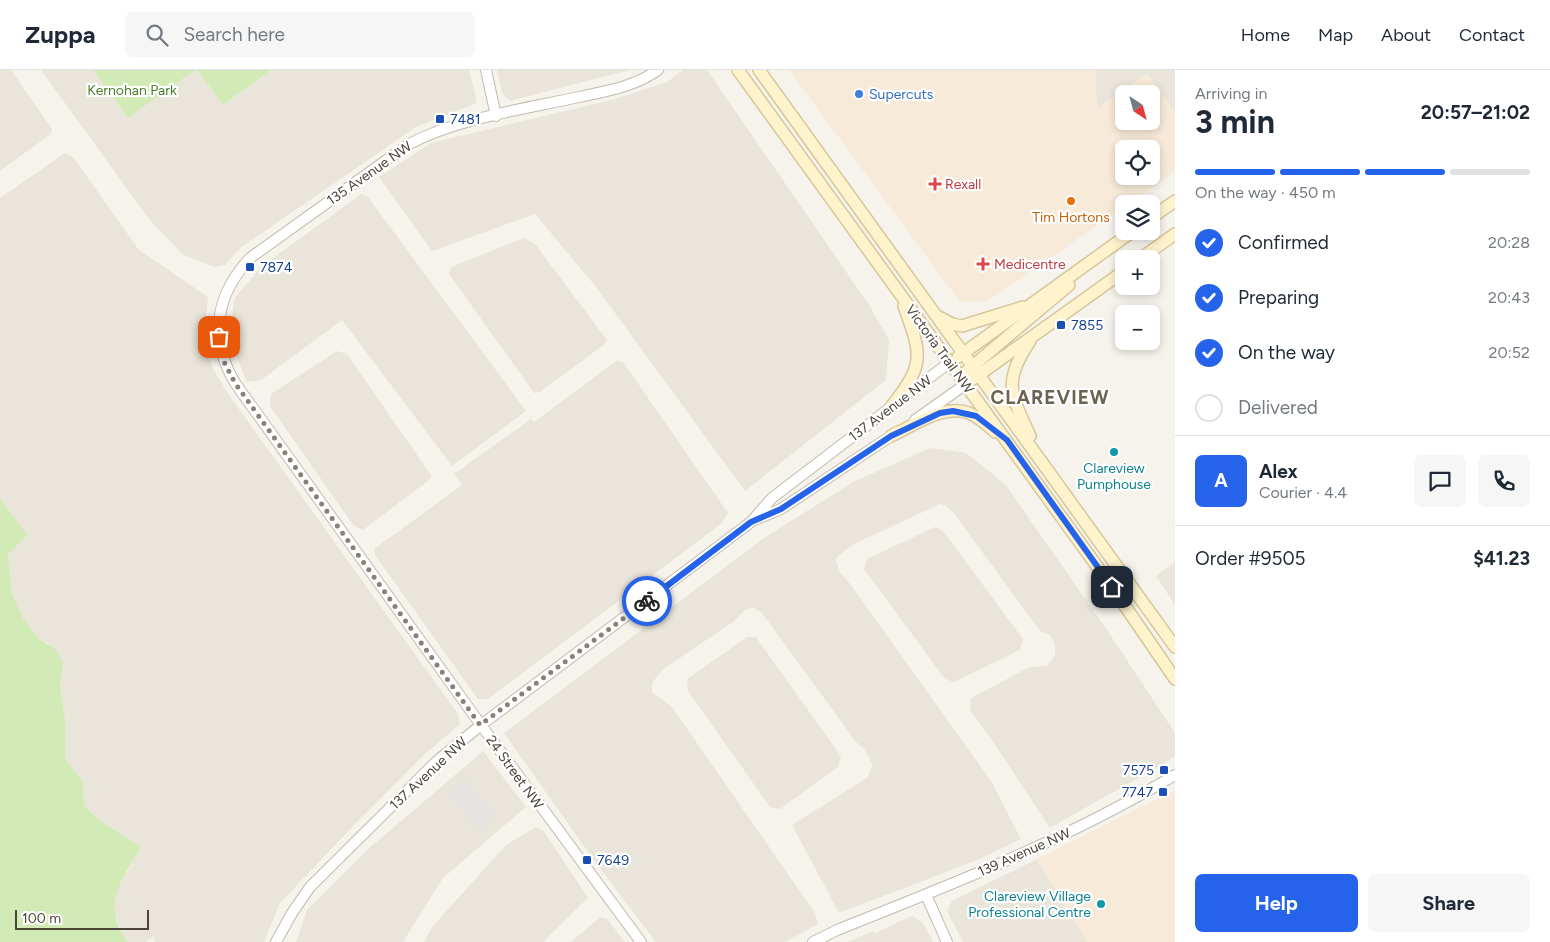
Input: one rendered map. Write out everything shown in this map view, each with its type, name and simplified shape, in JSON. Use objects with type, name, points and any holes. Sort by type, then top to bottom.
[{"type":"main road","name":"Victoria Trail NW","points":[[738,70],[1007,440],[1133,616],[1175,679]]},
{"type":"main road","name":"Victoria Trail NW","points":[[759,70],[1175,647]]},
{"type":"main road","points":[[1160,211],[1175,200]]},
{"type":"main road","points":[[1153,250],[1175,234]]},
{"type":"main road","points":[[976,370],[1119,241]]},
{"type":"main road","name":"137 Avenue NW","points":[[950,362],[1119,241]]},
{"type":"main road","points":[[966,384],[968,370],[976,370],[1035,334],[1115,277]]},
{"type":"main road","points":[[891,407],[910,381],[917,364],[918,355],[914,335],[899,292]]},
{"type":"main road","points":[[936,315],[952,324],[962,326],[1034,303]]},
{"type":"main road","points":[[1035,334],[1019,358],[1012,374],[1011,385],[1015,404],[1040,458]]},
{"type":"main road","points":[[891,436],[940,413],[953,411],[976,416],[1007,440]]},
{"type":"street","points":[[486,70],[496,116]]},
{"type":"street","name":"135 Avenue NW","points":[[219,324],[223,301],[234,278],[250,258],[409,144],[439,130],[628,86],[658,70]]},
{"type":"street","name":"24 Street NW","points":[[219,324],[220,348],[235,383],[480,725],[641,942]]},
{"type":"street","name":"137 Avenue NW","points":[[276,942],[292,913],[310,887],[437,762],[480,725],[751,522],[772,498],[950,362]]},
{"type":"street","name":"137 Avenue NW","points":[[751,522],[781,509],[966,384]]},
{"type":"street","name":"139 Avenue NW","points":[[813,942],[1042,846],[1132,800],[1175,775]]},
{"type":"street","points":[[926,895],[947,942]]},
{"type":"shaded area","points":[[0,70],[11,70],[52,129],[51,134],[0,171]]},
{"type":"shaded area","points":[[41,70],[93,70],[128,118],[195,70],[197,70],[223,105],[271,70],[469,70],[477,103],[416,127],[240,248],[225,265],[214,267],[182,254],[149,219]]},
{"type":"shaded area","points":[[497,70],[629,70],[510,101],[502,93]]},
{"type":"shaded area","points":[[683,70],[707,70],[869,305],[889,340],[886,380],[745,491],[596,287],[535,214],[432,251],[379,177],[431,143],[615,99],[667,82]]},
{"type":"shaded area","points":[[789,70],[1095,70],[1097,109],[1115,96],[1115,130],[1160,130],[1160,92],[1175,112],[1175,171],[1160,182],[1160,140],[1115,140],[1115,185],[1155,185],[1142,195],[1115,195],[1115,213],[988,301],[960,302]]},
{"type":"shaded area","points":[[1095,70],[1175,70],[1175,112],[1160,92],[1160,85],[1155,85],[1147,74],[1131,85],[1115,85],[1115,96],[1097,109]]},
{"type":"shaded area","points":[[1147,74],[1155,85],[1131,85]]},
{"type":"shaded area","points":[[65,153],[73,157],[139,250],[208,297],[204,342],[213,369],[231,398],[458,714],[460,724],[425,754],[280,903],[264,942],[155,942],[154,936],[145,942],[128,942],[122,934],[115,915],[115,894],[141,847],[99,820],[84,805],[83,782],[65,758],[65,718],[60,688],[63,662],[48,643],[39,639],[30,630],[12,594],[8,555],[26,535],[0,498],[0,198]]},
{"type":"shaded area","points":[[361,194],[368,197],[526,411],[452,466],[342,320],[261,380],[247,382],[230,340],[234,299],[261,267]]},
{"type":"shaded area","points":[[524,238],[535,244],[607,340],[605,344],[540,392],[534,393],[449,274],[451,267]]},
{"type":"shaded area","points":[[337,351],[347,354],[431,475],[429,480],[363,530],[353,525],[270,406],[271,394]]},
{"type":"shaded area","points":[[616,361],[623,362],[728,513],[722,523],[488,699],[478,699],[375,555],[374,549],[462,485],[454,474],[531,419],[534,422]]},
{"type":"shaded area","points":[[930,448],[966,453],[1005,484],[1109,633],[1175,733],[1175,757],[1050,828],[970,710],[971,698],[1030,667],[1047,666],[1055,655],[1055,643],[1049,634],[1040,631],[953,512],[940,504],[852,545],[838,556],[836,560],[839,571],[991,781],[1021,839],[980,859],[839,913],[792,825],[867,778],[873,765],[864,749],[856,742],[761,612],[753,608],[746,609],[733,622],[662,670],[652,683],[652,692],[672,707],[815,913],[818,924],[785,942],[656,942],[596,863],[504,733],[764,538],[853,482]]},
{"type":"shaded area","points":[[935,527],[943,531],[1023,639],[1020,650],[954,682],[945,679],[864,569],[867,559]]},
{"type":"shaded area","points":[[1175,562],[1175,605],[1156,576]]},
{"type":"shaded area","points":[[747,637],[756,637],[841,756],[838,767],[780,809],[770,807],[688,691],[687,679]]},
{"type":"shaded area","points":[[483,751],[526,807],[443,878],[403,942],[296,942],[307,910],[367,850]]},
{"type":"shaded area","points":[[464,778],[497,816],[480,831],[447,794]]},
{"type":"shaded area","points":[[1175,790],[1175,942],[1087,942],[1037,859]]},
{"type":"shaded area","points":[[536,827],[543,830],[588,898],[543,942],[424,942],[433,926],[506,845]]},
{"type":"shaded area","points":[[1037,859],[1087,942],[963,942],[947,911],[952,901]]},
{"type":"shaded area","points":[[912,916],[923,923],[933,942],[847,942],[874,931],[875,933]]},
{"type":"shaded area","points":[[601,917],[608,920],[625,942],[570,942]]},
{"type":"green space","name":"Kernohan Park","points":[[93,70],[195,70],[128,118]]},
{"type":"green space","name":"Kernohan Park","points":[[197,70],[271,70],[223,105]]},
{"type":"green space","points":[[0,498],[27,535],[8,555],[12,594],[24,620],[39,639],[54,648],[63,662],[60,688],[65,718],[65,758],[83,782],[84,805],[99,820],[141,847],[121,882],[115,905],[120,929],[128,942],[0,942]]},
{"type":"way so far","points":[[219,337],[224,362],[235,383],[480,725],[647,601]]},
{"type":"place","name":"Supercuts","points":[[859,94]]},
{"type":"place","name":"7481","points":[[440,119]]},
{"type":"place","name":"Rexall","points":[[935,184]]},
{"type":"place","name":"Tim Hortons","points":[[1071,201]]},
{"type":"place","name":"Medicentre","points":[[983,264]]},
{"type":"place","name":"7874","points":[[250,267]]},
{"type":"place","name":"7855","points":[[1061,325]]},
{"type":"place","name":"Clareview Pumphouse","points":[[1114,452]]},
{"type":"place","name":"7575","points":[[1164,770]]},
{"type":"place","name":"7747","points":[[1163,792]]},
{"type":"place","name":"7649","points":[[587,860]]},
{"type":"place","name":"Clareview Village Professional Centre","points":[[1101,904]]},
{"type":"district","name":"CLAREVIEW","points":[[1050,397]]},
{"type":"route","points":[[647,601],[751,522],[781,509],[891,436],[940,413],[953,411],[976,416],[1007,440],[1112,587]]}]
